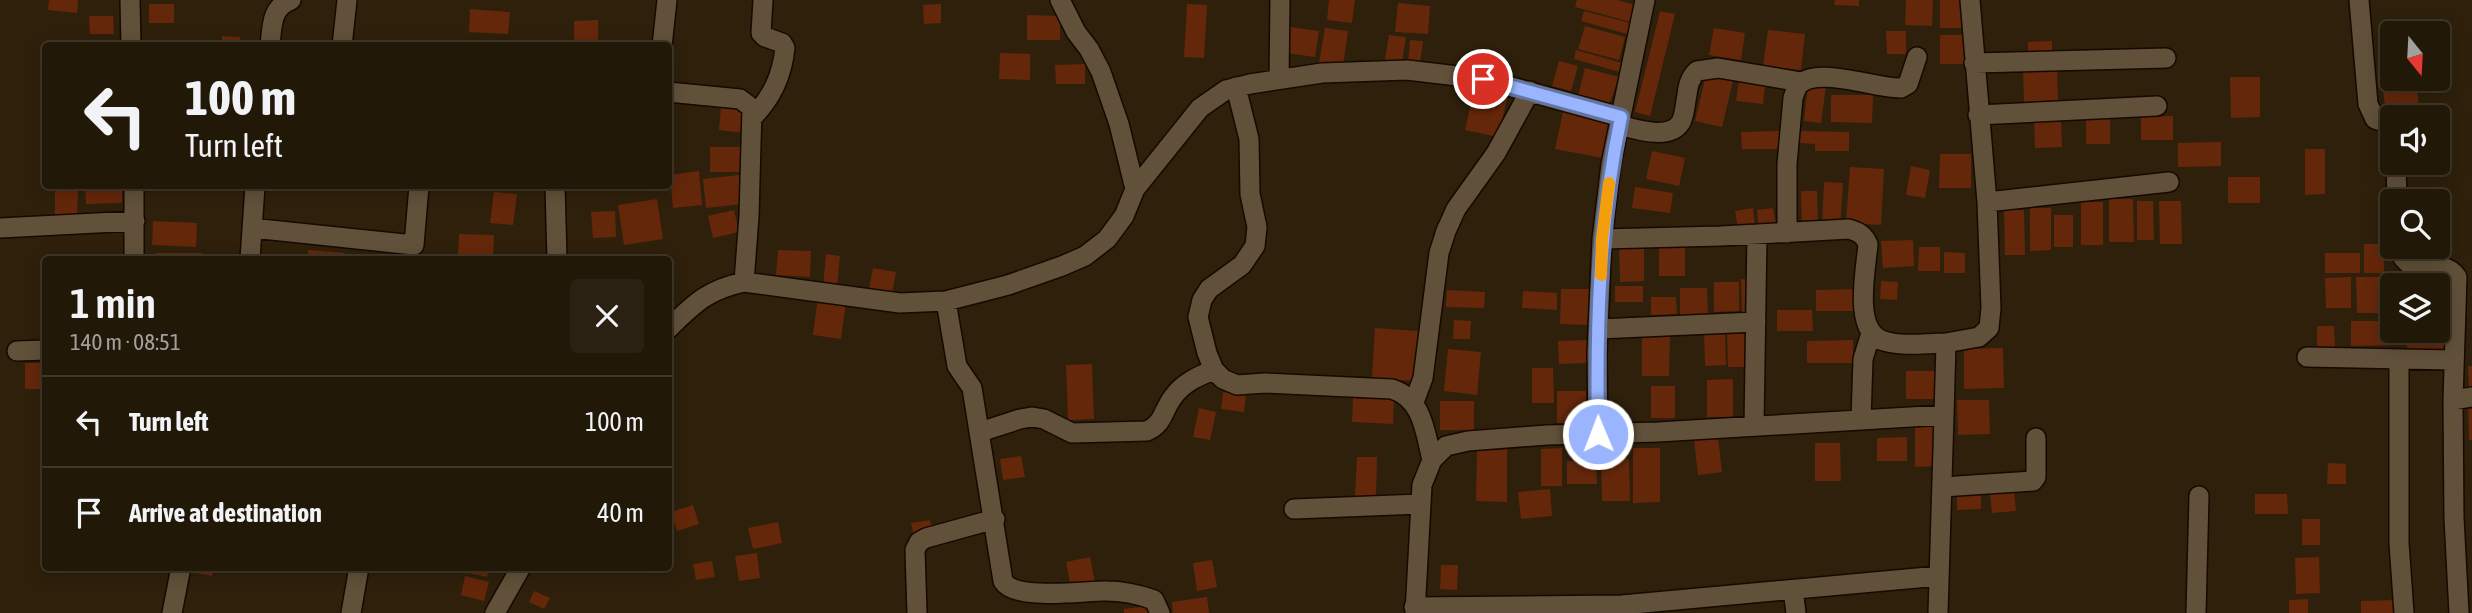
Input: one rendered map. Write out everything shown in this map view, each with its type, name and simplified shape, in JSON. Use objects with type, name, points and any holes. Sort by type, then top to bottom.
[{"type":"street","points":[[130,0],[131,42]]},
{"type":"street","points":[[271,42],[276,12],[282,3],[291,0]]},
{"type":"street","points":[[342,42],[347,0]]},
{"type":"street","points":[[662,42],[667,0]]},
{"type":"street","points":[[753,117],[767,102],[777,82],[785,48],[782,43],[761,33],[763,0]]},
{"type":"street","points":[[1060,0],[1101,72],[1119,124],[1135,189]]},
{"type":"street","points":[[1279,79],[1280,0]]},
{"type":"street","points":[[1598,434],[1598,329],[1602,239],[1620,121],[1645,0]]},
{"type":"street","points":[[1602,239],[1849,229],[1864,236],[1868,244],[1864,313],[1871,333],[1882,341],[1895,343],[1946,343],[1979,337],[1989,328],[1991,297],[1987,202],[1970,0]]},
{"type":"street","points":[[2359,0],[2368,104],[2375,119],[2380,121]]},
{"type":"street","points":[[672,325],[708,295],[720,288],[744,282],[900,303],[946,302],[1008,285],[1085,256],[1107,240],[1124,216],[1135,189],[1200,108],[1226,90],[1237,87],[1322,73],[1407,70],[1483,79],[1661,132],[1676,128],[1682,120],[1689,83],[1697,71],[1718,68],[1801,82],[1810,78],[1824,78],[1901,88],[1908,84],[1917,57]]},
{"type":"street","points":[[1974,64],[2166,58]]},
{"type":"street","points":[[1787,233],[1787,164],[1793,98],[1801,82]]},
{"type":"street","points":[[1237,87],[1249,139],[1250,194],[1257,227],[1255,246],[1242,265],[1209,289],[1202,300],[1198,317],[1214,370],[1223,379],[1237,385],[1265,383],[1392,389],[1403,393],[1414,402],[1422,418],[1432,460]]},
{"type":"street","points":[[1414,402],[1423,377],[1439,253],[1446,231],[1456,209],[1496,153],[1530,91]]},
{"type":"street","points":[[672,92],[740,99],[752,108],[744,282]]},
{"type":"street","points":[[1978,114],[2157,106]]},
{"type":"street","points":[[1987,202],[2169,182]]},
{"type":"street","points":[[134,189],[134,256]]},
{"type":"street","points":[[250,256],[255,189]]},
{"type":"street","points":[[252,228],[414,245],[419,189]]},
{"type":"street","points":[[555,189],[557,256]]},
{"type":"street","points":[[0,228],[135,221]]},
{"type":"street","points":[[1754,426],[1757,234]]},
{"type":"street","points":[[2404,259],[2409,264],[2446,267],[2457,277],[2453,360],[2463,399],[2454,518],[2459,613]]},
{"type":"street","points":[[946,302],[957,366],[972,388],[1003,581],[1007,588],[1017,592],[1107,591],[1140,594],[1154,600],[1160,613]]},
{"type":"street","points":[[1598,329],[1755,322]]},
{"type":"street","points":[[1861,420],[1863,359],[1871,333]]},
{"type":"street","points":[[1938,613],[1946,343]]},
{"type":"street","points":[[17,351],[42,350]]},
{"type":"street","points":[[2307,357],[2453,360]]},
{"type":"street","points":[[2399,359],[2399,542],[2404,613]]},
{"type":"street","points":[[980,432],[1032,417],[1044,419],[1072,433],[1147,431],[1156,426],[1173,396],[1184,384],[1214,370]]},
{"type":"street","points":[[1939,576],[1793,590],[1693,607],[1622,605],[1414,610],[1422,485],[1432,460],[1446,446],[1468,441],[1944,415]]},
{"type":"street","points":[[1942,487],[2033,481],[2036,477],[2036,438]]},
{"type":"street","points":[[2196,613],[2199,496]]},
{"type":"street","points":[[1294,509],[1420,504]]},
{"type":"street","points":[[917,613],[915,550],[919,542],[995,519]]},
{"type":"street","points":[[172,613],[180,571]]},
{"type":"street","points":[[351,613],[358,571]]},
{"type":"street","points":[[495,613],[519,571]]},
{"type":"street","points":[[1793,590],[1796,613]]},
{"type":"building","points":[[49,0],[78,0],[77,13],[48,10]]},
{"type":"building","points":[[1329,0],[1355,0],[1352,23],[1327,20]]},
{"type":"building","points":[[1577,0],[1617,0],[1635,5],[1631,22],[1575,7]]},
{"type":"building","points":[[1835,0],[1859,0],[1859,6],[1834,5]]},
{"type":"building","points":[[1906,0],[1933,0],[1932,26],[1905,25]]},
{"type":"building","points":[[1940,0],[1965,0],[1965,28],[1940,28]]},
{"type":"building","points":[[1398,3],[1430,6],[1428,34],[1395,32]]},
{"type":"building","points":[[149,4],[174,4],[174,23],[149,23]]},
{"type":"building","points":[[941,4],[941,23],[924,24],[923,5]]},
{"type":"building","points":[[1187,4],[1207,5],[1204,58],[1184,57]]},
{"type":"building","points":[[470,9],[510,12],[508,34],[469,32]]},
{"type":"building","points":[[1584,11],[1630,23],[1627,34],[1581,21]]},
{"type":"building","points":[[1660,11],[1675,14],[1650,116],[1635,112]]},
{"type":"building","points":[[1027,15],[1060,16],[1060,40],[1027,40]]},
{"type":"building","points":[[89,16],[113,16],[114,34],[90,34]]},
{"type":"building","points":[[598,20],[598,42],[574,42],[574,21]]},
{"type":"building","points":[[1585,26],[1625,37],[1619,60],[1578,49]]},
{"type":"building","points":[[1290,27],[1319,31],[1315,57],[1286,53]]},
{"type":"building","points":[[1325,28],[1348,31],[1343,66],[1319,63]]},
{"type":"building","points":[[1714,28],[1745,33],[1741,60],[1709,55]]},
{"type":"building","points":[[1768,30],[1805,34],[1801,70],[1763,66]]},
{"type":"building","points":[[1886,31],[1906,31],[1906,54],[1887,54]]},
{"type":"building","points":[[1389,35],[1406,37],[1401,68],[1384,66]]},
{"type":"building","points":[[1940,35],[1965,35],[1964,64],[1940,64]]},
{"type":"building","points":[[222,36],[240,37],[240,42],[222,42]]},
{"type":"building","points":[[1410,40],[1423,41],[1420,64],[1408,63]]},
{"type":"building","points":[[2052,41],[2052,55],[2028,56],[2028,42]]},
{"type":"building","points":[[1576,50],[1622,63],[1620,72],[1574,59]]},
{"type":"building","points":[[1000,53],[1030,54],[1030,80],[999,79]]},
{"type":"building","points":[[1559,61],[1578,66],[1571,91],[1552,86]]},
{"type":"building","points":[[1085,64],[1085,84],[1056,84],[1055,65]]},
{"type":"building","points":[[1585,68],[1619,77],[1609,105],[1578,96]]},
{"type":"building","points":[[2057,68],[2058,104],[2024,105],[2023,69]]},
{"type":"building","points":[[1706,75],[1733,81],[1722,127],[1695,121]]},
{"type":"building","points":[[2230,77],[2260,77],[2260,117],[2231,118]]},
{"type":"building","points":[[1739,81],[1765,84],[1763,104],[1736,101]]},
{"type":"building","points":[[1808,84],[1826,86],[1821,123],[1804,121]]},
{"type":"building","points":[[1475,87],[1508,95],[1498,137],[1465,130]]},
{"type":"building","points":[[2383,91],[2417,91],[2419,105],[2385,105]]},
{"type":"building","points":[[1831,95],[1873,95],[1872,123],[1831,122]]},
{"type":"building","points":[[721,107],[746,109],[744,133],[719,130]]},
{"type":"building","points":[[1563,112],[1610,121],[1603,158],[1555,149]]},
{"type":"building","points":[[2173,116],[2173,140],[2141,140],[2141,117]]},
{"type":"building","points":[[2034,117],[2061,117],[2062,147],[2035,148]]},
{"type":"building","points":[[2086,118],[2110,118],[2110,144],[2086,144]]},
{"type":"building","points":[[1779,131],[1779,149],[1742,149],[1741,132]]},
{"type":"building","points":[[1800,131],[1849,132],[1849,151],[1815,151],[1815,144],[1800,143]]},
{"type":"building","points":[[2221,142],[2221,166],[2178,167],[2178,143]]},
{"type":"building","points":[[710,147],[745,147],[744,172],[710,172]]},
{"type":"building","points":[[2305,149],[2325,149],[2325,194],[2305,195]]},
{"type":"building","points":[[1652,151],[1685,158],[1679,186],[1646,179]]},
{"type":"building","points":[[1940,154],[1971,154],[1971,188],[1939,188]]},
{"type":"building","points":[[1911,166],[1930,170],[1925,198],[1906,195]]},
{"type":"building","points":[[1850,167],[1884,169],[1881,225],[1846,223]]},
{"type":"building","points":[[699,171],[702,205],[673,208],[672,175]]},
{"type":"building","points":[[739,175],[742,204],[706,208],[703,179]]},
{"type":"building","points":[[2228,177],[2260,177],[2260,203],[2228,203]]},
{"type":"building","points":[[1824,182],[1843,183],[1840,227],[1822,226]]},
{"type":"building","points":[[1635,187],[1673,193],[1670,213],[1632,208]]},
{"type":"building","points":[[55,189],[78,190],[77,216],[55,215]]},
{"type":"building","points":[[85,189],[122,189],[122,203],[86,204]]},
{"type":"building","points":[[1801,191],[1817,191],[1818,227],[1802,228]]},
{"type":"building","points":[[494,192],[517,194],[513,225],[490,223]]},
{"type":"building","points":[[657,199],[663,239],[624,245],[618,205]]},
{"type":"building","points":[[2109,199],[2133,199],[2134,242],[2109,242]]},
{"type":"building","points":[[2137,201],[2153,201],[2154,240],[2137,240]]},
{"type":"building","points":[[2159,201],[2181,201],[2182,244],[2160,244]]},
{"type":"building","points":[[2081,202],[2103,202],[2103,245],[2081,245]]},
{"type":"building","points":[[1753,208],[1755,226],[1738,229],[1735,211]]},
{"type":"building","points":[[1773,208],[1776,227],[1759,230],[1757,210]]},
{"type":"building","points":[[2030,208],[2051,208],[2051,250],[2030,251]]},
{"type":"building","points":[[734,210],[739,232],[713,238],[708,216]]},
{"type":"building","points":[[2004,210],[2024,210],[2025,255],[2005,255]]},
{"type":"building","points":[[615,211],[616,237],[593,238],[591,212]]},
{"type":"building","points":[[2054,215],[2073,215],[2073,247],[2054,247]]},
{"type":"building","points":[[153,221],[197,223],[196,247],[152,245]]},
{"type":"building","points":[[459,234],[494,235],[493,256],[458,256]]},
{"type":"building","points":[[1913,240],[1914,266],[1883,268],[1881,241]]},
{"type":"building","points":[[1644,244],[1644,281],[1620,282],[1619,245]]},
{"type":"building","points":[[2364,244],[2380,244],[2384,273],[2364,273]]},
{"type":"building","points":[[1659,247],[1685,247],[1685,276],[1659,276]]},
{"type":"building","points":[[1919,247],[1940,247],[1940,271],[1918,271]]},
{"type":"building","points":[[308,250],[345,253],[344,256],[308,256]]},
{"type":"building","points":[[778,250],[811,251],[810,277],[776,275]]},
{"type":"building","points":[[1944,252],[1965,253],[1965,273],[1944,273]]},
{"type":"building","points":[[156,253],[202,253],[202,256],[156,256]]},
{"type":"building","points":[[2325,253],[2360,253],[2360,273],[2325,273]]},
{"type":"building","points":[[826,254],[840,256],[837,288],[823,286]]},
{"type":"building","points":[[873,268],[896,272],[891,298],[868,294]]},
{"type":"building","points":[[2351,277],[2351,308],[2326,308],[2325,278]]},
{"type":"building","points":[[2356,277],[2380,277],[2380,313],[2357,313]]},
{"type":"building","points":[[1741,279],[1754,280],[1754,314],[1742,313]]},
{"type":"building","points":[[1881,281],[1898,282],[1897,300],[1880,299]]},
{"type":"building","points":[[1714,282],[1739,282],[1739,311],[1714,312]]},
{"type":"building","points":[[1615,286],[1643,286],[1643,302],[1615,302]]},
{"type":"building","points":[[1680,288],[1707,288],[1708,317],[1680,317]]},
{"type":"building","points":[[1561,289],[1589,289],[1589,325],[1560,324]]},
{"type":"building","points":[[1855,289],[1855,311],[1816,311],[1816,290]]},
{"type":"building","points":[[1447,290],[1485,292],[1484,308],[1446,307]]},
{"type":"building","points":[[1523,291],[1557,293],[1557,310],[1522,308]]},
{"type":"building","points":[[818,297],[846,301],[841,339],[813,335]]},
{"type":"building","points":[[1651,297],[1676,297],[1677,314],[1651,315]]},
{"type":"building","points":[[1777,310],[1812,310],[1813,331],[1777,331]]},
{"type":"building","points":[[1454,320],[1471,321],[1470,339],[1453,339]]},
{"type":"building","points":[[2351,321],[2380,321],[2380,343],[2397,343],[2397,345],[2351,346]]},
{"type":"building","points":[[2317,326],[2334,326],[2335,350],[2317,350]]},
{"type":"building","points":[[1375,328],[1418,331],[1415,381],[1372,378]]},
{"type":"building","points":[[1727,329],[1748,329],[1749,367],[1728,367]]},
{"type":"building","points":[[1704,330],[1725,330],[1726,365],[1705,366]]},
{"type":"building","points":[[1642,334],[1670,334],[1669,376],[1642,376]]},
{"type":"building","points":[[1588,340],[1588,363],[1559,364],[1558,341]]},
{"type":"building","points":[[1853,340],[1853,363],[1807,363],[1807,341]]},
{"type":"building","points":[[2407,343],[2445,343],[2445,354],[2407,354]]},
{"type":"building","points":[[2003,348],[2004,388],[1964,389],[1964,349]]},
{"type":"building","points":[[1448,349],[1481,352],[1477,395],[1444,391]]},
{"type":"building","points":[[25,363],[42,363],[42,389],[25,389]]},
{"type":"building","points":[[1092,364],[1094,419],[1068,420],[1066,365]]},
{"type":"building","points":[[2468,366],[2472,366],[2472,389],[2469,389]]},
{"type":"building","points":[[1532,368],[1553,368],[1554,403],[1532,403]]},
{"type":"building","points":[[1906,371],[1938,371],[1938,399],[1906,399]]},
{"type":"building","points":[[1733,379],[1733,417],[1707,417],[1707,380]]},
{"type":"building","points":[[1651,386],[1675,386],[1675,418],[1651,418]]},
{"type":"building","points":[[1557,391],[1586,391],[1586,423],[1557,423]]},
{"type":"building","points":[[1223,392],[1246,395],[1244,412],[1221,409]]},
{"type":"building","points":[[1353,398],[1394,399],[1393,424],[1352,422]]},
{"type":"building","points":[[1957,400],[1989,400],[1990,434],[1958,435]]},
{"type":"building","points":[[1440,401],[1474,401],[1474,430],[1440,430]]},
{"type":"building","points":[[2468,404],[2472,404],[2472,440],[2469,440]]},
{"type":"building","points":[[1199,408],[1216,412],[1210,440],[1193,437]]},
{"type":"building","points":[[1915,425],[1937,425],[1938,466],[1915,467]]},
{"type":"building","points":[[1718,437],[1722,472],[1698,475],[1694,440]]},
{"type":"building","points":[[1907,437],[1907,461],[1877,461],[1877,438]]},
{"type":"building","points":[[1815,443],[1840,443],[1841,481],[1815,481]]},
{"type":"building","points":[[1562,448],[1562,486],[1541,486],[1541,449]]},
{"type":"building","points":[[1633,448],[1660,448],[1660,502],[1633,503]]},
{"type":"building","points":[[1477,449],[1507,449],[1507,502],[1476,501]]},
{"type":"building","points":[[1021,456],[1025,477],[1003,480],[1000,459]]},
{"type":"building","points":[[1357,457],[1377,457],[1376,497],[1355,496]]},
{"type":"building","points":[[1601,459],[1629,459],[1630,501],[1602,501]]},
{"type":"building","points":[[1567,461],[1596,461],[1597,484],[1567,484]]},
{"type":"building","points":[[2328,463],[2346,464],[2346,484],[2327,484]]},
{"type":"building","points":[[1550,489],[1552,516],[1521,519],[1518,492]]},
{"type":"building","points":[[1981,489],[1981,509],[1957,510],[1957,490]]},
{"type":"building","points":[[2014,490],[2016,511],[1992,513],[1990,492]]},
{"type":"building","points":[[2255,494],[2287,494],[2288,514],[2255,514]]},
{"type":"building","points":[[693,505],[699,524],[677,531],[672,512]]},
{"type":"building","points":[[2302,519],[2320,519],[2320,545],[2302,545]]},
{"type":"building","points":[[930,520],[933,534],[914,538],[911,523]]},
{"type":"building","points":[[778,522],[782,543],[753,549],[748,528]]},
{"type":"building","points":[[757,553],[760,578],[739,581],[735,556]]},
{"type":"building","points":[[1090,557],[1095,583],[1071,588],[1066,562]]},
{"type":"building","points":[[2319,557],[2320,593],[2296,594],[2295,558]]},
{"type":"building","points":[[1212,560],[1217,587],[1197,591],[1193,563]]},
{"type":"building","points":[[712,561],[715,577],[696,580],[693,564]]},
{"type":"building","points":[[1441,565],[1458,565],[1457,590],[1440,589]]},
{"type":"building","points":[[196,571],[213,571],[212,576]]},
{"type":"building","points":[[460,571],[488,571],[487,577]]},
{"type":"building","points":[[465,576],[489,582],[484,601],[461,595]]},
{"type":"building","points":[[534,591],[550,598],[544,609],[529,602]]},
{"type":"building","points":[[1207,597],[1209,613],[1173,613],[1172,602]]},
{"type":"building","points":[[2308,599],[2308,613],[2289,613],[2289,600]]},
{"type":"building","points":[[2395,600],[2395,613],[2361,613],[2361,601]]},
{"type":"building","points":[[1148,606],[1149,613],[1124,613],[1124,609]]},
{"type":"slow traffic","points":[[1601,275],[1602,239],[1609,183]]},
{"type":"route","points":[[1483,79],[1621,117],[1611,164],[1602,239],[1597,352],[1598,434]]}]
